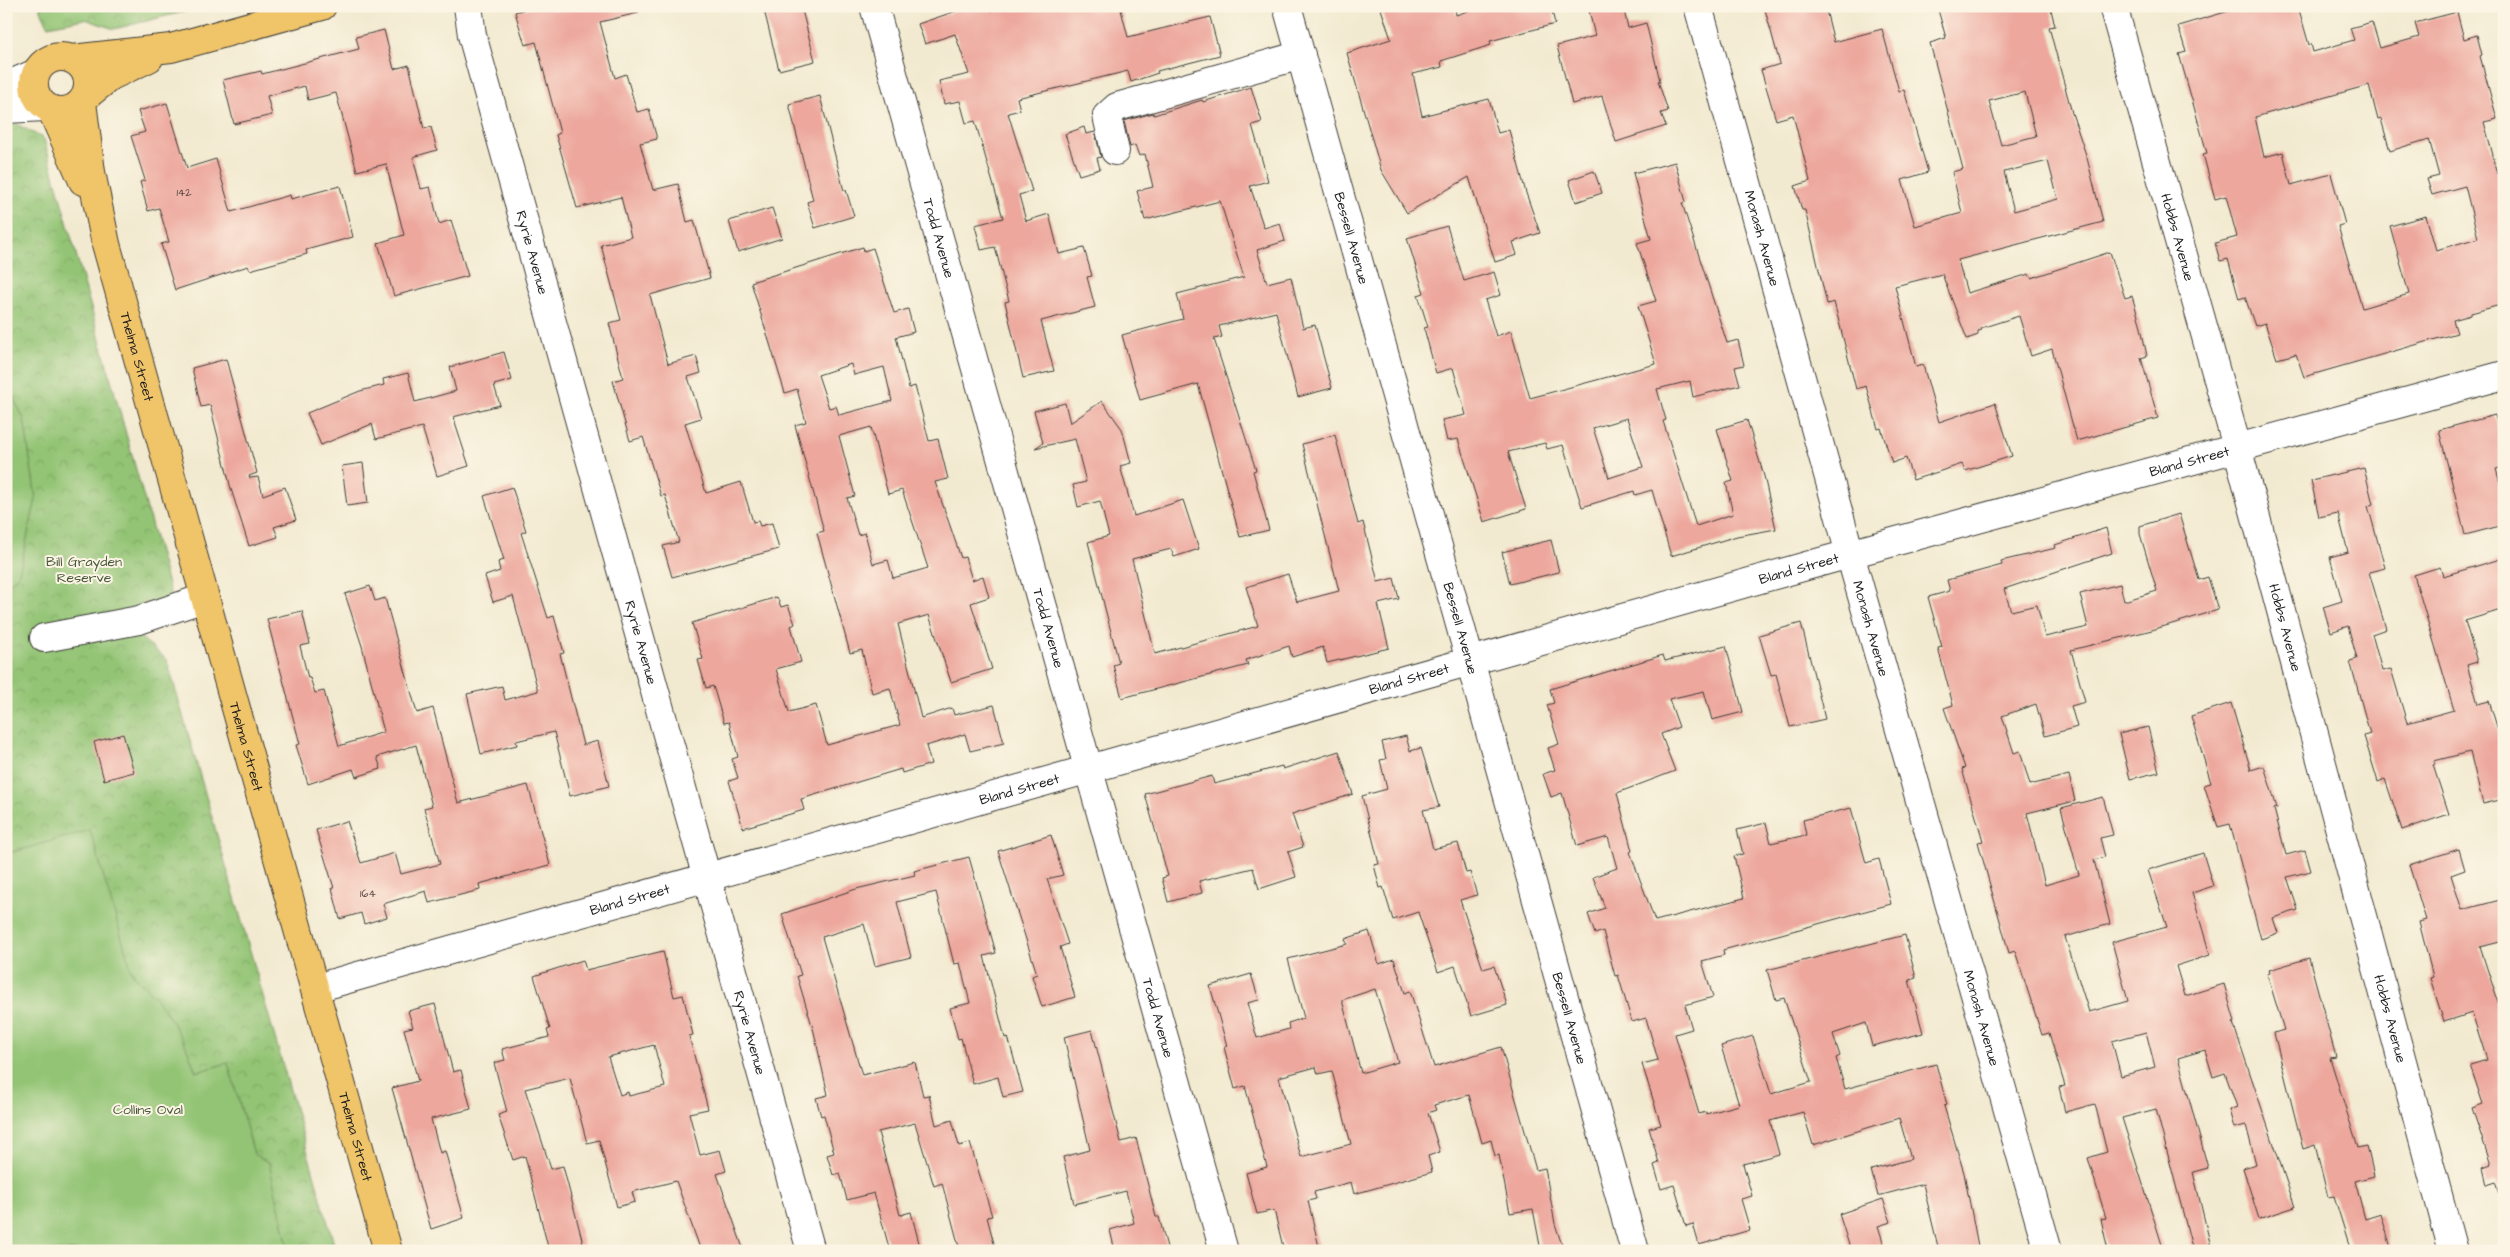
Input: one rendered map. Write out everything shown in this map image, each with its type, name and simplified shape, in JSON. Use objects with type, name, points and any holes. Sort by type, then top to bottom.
[{"type":"main road","points":[[171,48],[72,59],[55,57],[40,66],[33,82],[35,92],[49,109],[68,111],[110,76],[171,48],[322,6]]},
{"type":"main road","points":[[72,59],[85,71],[88,88],[84,99]]},
{"type":"main road","name":"Thelma Street","points":[[84,99],[91,172],[106,244],[204,598],[316,988],[370,1194],[388,1251]]},
{"type":"main road","name":"Thelma Street","points":[[49,109],[72,154],[106,244]]},
{"type":"street","name":"Ryrie Avenue","points":[[448,6],[472,35]]},
{"type":"street","name":"Ryrie Avenue","points":[[468,6],[472,35],[811,1251]]},
{"type":"street","name":"Todd Avenue","points":[[874,6],[1224,1251]]},
{"type":"street","name":"Bessell Avenue","points":[[1287,6],[1635,1251]]},
{"type":"street","name":"Monash Avenue","points":[[1698,6],[1850,554],[2048,1251]]},
{"type":"street","name":"Hobbs Avenue","points":[[2113,6],[2237,447],[2453,1251]]},
{"type":"street","points":[[1115,152],[1107,116],[1117,107],[1301,55]]},
{"type":"street","points":[[6,86],[36,73]]},
{"type":"street","points":[[6,109],[49,109]]},
{"type":"street","name":"Bland Street","points":[[316,988],[1850,554],[2504,375]]},
{"type":"street","points":[[44,638],[139,620],[204,598]]},
{"type":"green space","points":[[39,6],[207,6],[114,29],[85,19],[48,26]]},
{"type":"green space","name":"Collins Oval","points":[[17,124],[44,139],[171,595],[132,630],[167,660],[336,1251],[6,1251],[6,127]]},
{"type":"green space","points":[[6,383],[24,419],[36,499],[19,573],[6,588]]},
{"type":"green space","points":[[90,830],[132,973],[154,996],[171,1020],[186,1046],[196,1072],[228,1063],[254,1154],[269,1163],[289,1251],[6,1251],[6,854]]},
{"type":"building","points":[[535,6],[637,6],[638,13],[600,22],[615,78],[626,74],[637,112],[649,109],[657,139],[640,143],[653,190],[678,184],[687,222],[694,220],[710,278],[650,295],[668,364],[696,356],[701,373],[688,377],[701,418],[685,423],[706,493],[741,482],[753,522],[758,521],[760,526],[772,523],[779,549],[672,577],[663,546],[679,542],[665,495],[661,496],[643,437],[630,441],[613,381],[623,378],[609,323],[621,320],[601,245],[631,237],[621,197],[577,208],[556,135],[560,133],[536,42],[525,45],[515,12]]},
{"type":"building","points":[[763,6],[801,6],[815,61],[779,70]]},
{"type":"building","points":[[971,6],[990,6],[991,11],[1009,6],[1120,6],[1128,37],[1210,17],[1220,55],[1157,71],[1158,73],[1131,82],[1128,71],[1017,98],[1020,110],[1008,113],[1032,191],[1019,195],[1026,221],[1049,214],[1059,254],[1084,248],[1092,276],[1087,277],[1095,307],[1041,321],[1054,371],[1023,378],[1005,302],[1009,301],[995,247],[981,250],[975,225],[1003,218],[975,121],[966,123],[960,101],[944,104],[939,81],[969,74],[955,34],[925,44],[918,24]]},
{"type":"building","points":[[1380,6],[1455,6],[1456,15],[1482,6],[1551,6],[1555,24],[1490,41],[1491,45],[1441,61],[1442,67],[1413,74],[1422,116],[1489,99],[1498,133],[1509,130],[1526,193],[1540,233],[1513,242],[1517,255],[1495,262],[1469,177],[1407,213],[1381,170],[1347,53],[1391,39]]},
{"type":"building","points":[[1588,6],[1623,6],[1628,28],[1646,23],[1660,81],[1658,81],[1668,111],[1661,113],[1666,126],[1616,142],[1602,96],[1572,104],[1557,46],[1595,36]]},
{"type":"building","points":[[1764,6],[1825,6],[1834,42],[1882,29],[1899,91],[1904,90],[1928,172],[1902,180],[1915,226],[1962,213],[1952,172],[1963,169],[1930,43],[1946,38],[1937,6],[2050,6],[2055,26],[2049,27],[2072,113],[2087,158],[2103,222],[1958,260],[1967,293],[2029,274],[2031,278],[2110,252],[2125,298],[2132,296],[2140,323],[2147,356],[2141,358],[2158,418],[2077,441],[2052,349],[2031,356],[2019,316],[1981,328],[1982,330],[1978,331],[1978,335],[1967,339],[1942,274],[1895,286],[1916,367],[1923,365],[1939,422],[1995,403],[2012,456],[1965,471],[1962,464],[1913,480],[1906,458],[1892,463],[1881,428],[1878,429],[1866,386],[1856,389],[1834,302],[1827,304],[1805,210],[1802,210],[1795,186],[1810,181],[1793,115],[1776,120],[1761,70],[1780,64]],"holes":[[[2025,92],[2036,136],[2001,145],[1989,101]],[[2048,161],[2058,199],[2014,211],[2004,172]]]},
{"type":"building","points":[[2246,6],[2298,6],[2309,45],[2311,44],[2313,52],[2354,40],[2350,28],[2372,22],[2380,48],[2419,37],[2415,23],[2457,12],[2464,39],[2477,35],[2482,55],[2480,56],[2497,119],[2484,122],[2504,196],[2504,304],[2453,320],[2457,333],[2304,377],[2296,354],[2277,359],[2265,323],[2255,326],[2245,297],[2239,299],[2228,259],[2220,261],[2215,243],[2237,237],[2226,196],[2215,199],[2203,154],[2207,153],[2179,54],[2186,52],[2178,26]],"holes":[[[2369,85],[2378,120],[2381,119],[2390,151],[2429,139],[2439,176],[2427,179],[2432,195],[2465,186],[2478,238],[2436,250],[2426,216],[2390,226],[2409,294],[2362,308],[2338,226],[2345,224],[2331,174],[2291,185],[2283,152],[2264,157],[2255,117]]]},
{"type":"building","points":[[384,30],[394,69],[409,65],[424,129],[431,127],[437,150],[413,157],[421,189],[430,187],[439,224],[451,220],[468,276],[394,296],[378,243],[404,235],[386,164],[357,171],[336,93],[308,100],[305,86],[267,96],[272,115],[234,124],[223,80],[261,71],[262,74],[359,49],[356,37]]},
{"type":"building","points":[[1251,87],[1262,122],[1252,125],[1268,181],[1250,186],[1264,228],[1280,223],[1285,241],[1257,250],[1267,283],[1291,277],[1303,328],[1315,325],[1332,388],[1298,397],[1276,312],[1219,326],[1222,337],[1214,339],[1256,470],[1253,471],[1269,530],[1240,537],[1198,384],[1140,400],[1122,335],[1183,319],[1177,294],[1244,277],[1220,201],[1145,220],[1137,191],[1153,187],[1145,154],[1139,156],[1135,145],[1130,147],[1124,121],[1153,113],[1154,115],[1202,100],[1203,102]]},
{"type":"building","points":[[820,96],[844,191],[846,190],[854,216],[815,228],[807,202],[813,200],[789,104]]},
{"type":"building","points":[[167,103],[187,168],[216,159],[231,212],[290,195],[291,199],[340,186],[353,237],[306,250],[307,254],[250,270],[248,266],[175,290],[161,244],[169,242],[159,208],[148,211],[140,182],[145,180],[131,136],[145,132],[138,111]]},
{"type":"building","points":[[1084,127],[1086,134],[1095,132],[1101,157],[1097,158],[1100,169],[1079,175],[1065,134]]},
{"type":"building","points":[[1675,162],[1686,202],[1682,203],[1727,343],[1738,340],[1744,365],[1735,367],[1740,385],[1693,397],[1690,381],[1657,389],[1666,420],[1663,421],[1696,526],[1733,514],[1726,483],[1733,481],[1717,429],[1747,420],[1764,476],[1776,529],[1737,536],[1671,556],[1652,490],[1635,495],[1634,491],[1582,507],[1563,445],[1547,449],[1545,443],[1508,452],[1526,509],[1484,522],[1458,439],[1447,441],[1442,420],[1466,415],[1453,368],[1436,373],[1424,328],[1428,327],[1418,295],[1424,293],[1407,238],[1447,226],[1464,281],[1494,272],[1501,295],[1485,300],[1496,336],[1511,331],[1530,398],[1656,364],[1638,306],[1656,301],[1637,243],[1651,239],[1633,173]],"holes":[[[1627,418],[1643,467],[1609,478],[1593,428]]]},
{"type":"building","points":[[1594,171],[1602,193],[1576,202],[1569,180]]},
{"type":"building","points":[[772,208],[782,238],[738,252],[729,221]]},
{"type":"building","points":[[863,247],[864,251],[873,248],[894,313],[908,309],[914,332],[896,337],[909,388],[915,386],[929,441],[938,439],[948,479],[935,482],[961,558],[965,557],[972,580],[983,576],[989,597],[971,603],[992,669],[951,682],[929,615],[898,624],[921,718],[952,708],[954,715],[994,705],[1004,743],[970,751],[965,734],[926,746],[931,764],[902,773],[901,769],[801,799],[804,810],[743,828],[729,781],[738,778],[732,759],[738,757],[729,722],[724,723],[713,686],[706,688],[698,660],[703,659],[692,623],[777,597],[781,607],[788,605],[795,624],[791,626],[801,662],[776,669],[789,712],[816,705],[827,745],[900,725],[890,688],[872,693],[862,650],[850,653],[817,533],[824,531],[795,425],[806,422],[797,389],[785,393],[751,282]],"holes":[[[851,364],[854,375],[884,367],[892,401],[839,415],[836,406],[829,408],[818,375]],[[871,427],[888,494],[902,490],[928,568],[893,578],[888,560],[873,564],[865,533],[858,535],[847,498],[855,496],[839,436]]]},
{"type":"building","points":[[504,352],[512,380],[494,385],[500,405],[453,417],[469,466],[437,476],[422,427],[376,439],[372,424],[321,445],[307,413],[360,391],[384,385],[383,379],[408,373],[415,402],[456,391],[450,367]]},
{"type":"building","points":[[226,359],[257,473],[249,476],[250,478],[258,477],[263,495],[285,487],[296,520],[274,527],[278,537],[249,546],[231,489],[210,405],[201,407],[192,368]]},
{"type":"building","points":[[1102,401],[1122,429],[1131,463],[1120,466],[1134,516],[1183,500],[1199,549],[1174,557],[1171,549],[1132,559],[1155,654],[1258,626],[1246,587],[1288,574],[1297,602],[1339,591],[1302,444],[1335,435],[1358,524],[1363,522],[1378,582],[1394,578],[1399,599],[1378,604],[1389,648],[1327,663],[1323,647],[1292,657],[1289,646],[1246,660],[1248,665],[1122,698],[1113,665],[1119,663],[1088,542],[1109,536],[1100,501],[1078,507],[1073,485],[1086,482],[1075,439],[1035,448],[1043,443],[1034,411],[1065,403],[1070,423]]},
{"type":"building","points":[[2495,415],[2504,447],[2504,467],[2496,469],[2504,497],[2504,525],[2465,535],[2439,430]]},
{"type":"building","points":[[363,463],[368,503],[347,506],[342,466]]},
{"type":"building","points":[[2364,468],[2373,504],[2368,506],[2385,568],[2369,572],[2386,629],[2372,634],[2382,671],[2391,669],[2407,723],[2454,710],[2414,575],[2440,567],[2443,576],[2504,558],[2504,609],[2465,621],[2477,662],[2467,665],[2478,704],[2489,701],[2504,749],[2504,799],[2483,804],[2470,752],[2434,761],[2435,764],[2433,765],[2449,814],[2402,830],[2385,779],[2378,782],[2364,736],[2370,734],[2350,661],[2357,659],[2348,626],[2331,632],[2323,607],[2342,601],[2330,557],[2348,552],[2338,513],[2319,517],[2311,480]]},
{"type":"building","points":[[512,487],[526,531],[521,533],[548,618],[554,616],[564,653],[560,654],[583,745],[598,741],[609,786],[570,796],[554,732],[516,741],[517,745],[481,754],[467,694],[502,686],[505,700],[538,691],[513,596],[493,602],[485,576],[500,571],[498,562],[504,560],[484,496]]},
{"type":"building","points":[[2179,514],[2199,580],[2208,577],[2218,610],[2152,630],[2071,650],[2085,702],[2071,706],[2077,727],[2045,736],[2036,704],[2002,716],[2014,753],[2020,751],[2030,785],[2069,775],[2075,801],[2027,813],[2045,885],[2079,875],[2061,808],[2103,797],[2113,835],[2100,838],[2105,857],[2094,860],[2110,924],[2065,937],[2089,1012],[2128,1001],[2112,942],[2167,927],[2148,870],[2203,853],[2213,886],[2192,893],[2210,955],[2176,966],[2185,996],[2224,984],[2235,1022],[2233,1023],[2295,1207],[2259,1219],[2243,1168],[2256,1164],[2246,1125],[2234,1128],[2229,1110],[2237,1107],[2225,1073],[2213,1077],[2205,1050],[2178,1058],[2208,1168],[2193,1172],[2212,1251],[2193,1251],[2156,1109],[2122,1118],[2164,1251],[2108,1251],[2101,1219],[2106,1218],[2088,1158],[2107,1152],[2095,1104],[2065,1112],[2059,1087],[2065,1086],[2049,1033],[2042,1035],[2015,951],[2009,953],[1978,842],[1983,841],[1962,769],[1965,768],[1944,708],[1953,705],[1938,648],[1942,647],[1928,597],[1950,591],[1947,580],[2002,565],[2001,561],[2056,548],[2055,545],[2106,528],[2112,553],[2004,589],[2011,611],[2037,605],[2045,637],[2088,627],[2080,594],[2120,584],[2124,601],[2157,591],[2140,534],[2140,526]],"holes":[[[2146,1032],[2155,1067],[2121,1076],[2112,1041]]]},
{"type":"building","points":[[1551,540],[1559,572],[1510,584],[1502,552]]},
{"type":"building","points":[[370,586],[375,601],[385,598],[417,713],[433,708],[458,803],[528,785],[550,865],[479,884],[480,890],[429,903],[426,891],[383,904],[387,917],[364,924],[361,913],[340,919],[332,888],[334,888],[316,830],[347,821],[361,863],[395,853],[401,874],[440,864],[424,808],[432,806],[416,745],[377,757],[381,769],[356,777],[353,769],[308,784],[296,745],[300,744],[267,619],[302,611],[310,644],[300,646],[308,678],[310,678],[315,693],[324,691],[339,746],[384,732],[362,646],[345,594]]},
{"type":"building","points":[[1801,623],[1825,719],[1790,727],[1776,674],[1771,675],[1759,635]]},
{"type":"building","points":[[1726,646],[1743,712],[1712,720],[1704,691],[1669,699],[1679,727],[1661,734],[1675,771],[1617,793],[1632,851],[1630,852],[1655,921],[1744,898],[1734,856],[1743,854],[1737,830],[1766,823],[1771,843],[1806,835],[1803,820],[1851,808],[1866,863],[1879,859],[1891,904],[1723,950],[1724,955],[1702,961],[1713,997],[1685,1005],[1692,1029],[1675,1034],[1699,1114],[1706,1112],[1706,1114],[1739,1105],[1721,1046],[1753,1036],[1771,1094],[1811,1082],[1784,998],[1776,1000],[1767,970],[1905,935],[1916,978],[1909,980],[1923,1033],[1872,1046],[1866,1023],[1833,1034],[1840,1056],[1836,1058],[1845,1089],[1936,1064],[1947,1105],[1944,1106],[1964,1173],[1979,1251],[1939,1251],[1923,1184],[1878,1196],[1871,1170],[1911,1159],[1899,1118],[1813,1145],[1803,1112],[1770,1121],[1779,1154],[1743,1164],[1752,1196],[1741,1199],[1750,1230],[1699,1245],[1693,1224],[1686,1226],[1674,1185],[1661,1189],[1654,1165],[1659,1163],[1649,1128],[1661,1125],[1642,1064],[1658,1060],[1646,1018],[1632,1022],[1618,975],[1615,976],[1603,931],[1595,934],[1588,914],[1605,908],[1593,877],[1617,868],[1608,837],[1577,846],[1562,793],[1551,797],[1543,774],[1555,770],[1548,748],[1559,744],[1547,705],[1554,703],[1550,689],[1663,655],[1665,661]]},
{"type":"building","points":[[2231,703],[2251,770],[2264,766],[2277,808],[2274,809],[2286,855],[2305,850],[2311,871],[2287,877],[2298,910],[2273,918],[2278,933],[2261,939],[2230,824],[2218,827],[2204,785],[2211,783],[2191,716]]},
{"type":"building","points":[[2148,727],[2159,772],[2130,779],[2119,734]]},
{"type":"building","points":[[123,734],[134,772],[104,780],[94,742]]},
{"type":"building","points":[[1406,736],[1410,751],[1421,748],[1439,807],[1423,810],[1433,849],[1458,843],[1466,873],[1470,872],[1477,895],[1460,900],[1483,969],[1494,966],[1507,1005],[1471,1016],[1455,966],[1438,972],[1418,912],[1393,920],[1383,887],[1380,888],[1374,865],[1379,864],[1362,796],[1387,789],[1380,760],[1386,759],[1382,742]]},
{"type":"building","points":[[1339,751],[1353,794],[1292,814],[1303,847],[1288,852],[1296,877],[1259,889],[1253,868],[1199,881],[1202,893],[1168,902],[1162,878],[1168,876],[1145,794],[1212,776],[1214,784],[1282,766],[1283,769]]},
{"type":"building","points":[[1051,835],[1063,875],[1047,879],[1068,944],[1060,947],[1075,997],[1042,1007],[1032,976],[1037,974],[998,851]]},
{"type":"building","points":[[2459,849],[2465,870],[2451,875],[2462,910],[2504,899],[2504,941],[2480,947],[2504,1020],[2504,1193],[2500,1194],[2496,1182],[2487,1185],[2483,1168],[2491,1165],[2472,1108],[2483,1104],[2470,1065],[2487,1060],[2472,1013],[2444,1022],[2430,978],[2433,977],[2419,922],[2426,920],[2409,865]]},
{"type":"building","points":[[969,857],[996,953],[984,956],[1005,1038],[1008,1037],[1023,1092],[1003,1097],[998,1077],[973,1084],[961,1038],[958,1039],[950,1008],[970,1003],[960,963],[954,964],[936,892],[897,902],[911,957],[875,966],[864,924],[822,937],[862,1075],[915,1062],[923,1096],[929,1095],[936,1125],[952,1120],[959,1146],[970,1143],[992,1216],[987,1217],[996,1251],[960,1251],[942,1183],[934,1186],[915,1123],[878,1132],[900,1215],[911,1212],[921,1251],[890,1251],[874,1193],[847,1200],[840,1173],[833,1175],[827,1155],[834,1153],[824,1115],[821,1116],[816,1098],[828,1095],[814,1032],[797,976],[801,975],[782,914],[856,889],[915,875],[914,871]]},
{"type":"building","points":[[1369,931],[1379,964],[1394,959],[1405,993],[1410,991],[1434,1067],[1501,1047],[1536,1170],[1545,1168],[1555,1224],[1564,1251],[1541,1251],[1533,1209],[1510,1213],[1499,1155],[1495,1156],[1491,1140],[1482,1143],[1469,1095],[1434,1105],[1436,1110],[1428,1113],[1440,1152],[1428,1156],[1432,1172],[1354,1194],[1351,1182],[1314,1192],[1316,1199],[1308,1201],[1320,1251],[1284,1251],[1274,1210],[1257,1214],[1246,1173],[1267,1167],[1245,1086],[1235,1089],[1224,1047],[1227,1046],[1210,986],[1251,974],[1259,1000],[1247,1003],[1257,1038],[1289,1029],[1288,1023],[1304,1018],[1288,959],[1347,944],[1345,939]],"holes":[[[1375,989],[1398,1062],[1361,1073],[1342,1000]],[[1316,1067],[1318,1074],[1332,1071],[1351,1144],[1301,1157],[1279,1077]]]},
{"type":"building","points":[[663,951],[674,997],[683,995],[693,1035],[689,1036],[708,1109],[689,1113],[700,1155],[720,1150],[726,1171],[717,1174],[744,1251],[701,1251],[676,1181],[632,1192],[635,1202],[617,1207],[599,1140],[587,1143],[570,1078],[525,1089],[551,1169],[563,1166],[585,1251],[549,1251],[525,1156],[513,1160],[498,1115],[507,1112],[494,1063],[505,1060],[502,1049],[549,1037],[547,1030],[550,1029],[534,976],[583,960],[586,970]],"holes":[[[654,1045],[665,1087],[629,1096],[628,1092],[620,1095],[608,1057]]]},
{"type":"building","points":[[2309,958],[2336,1057],[2330,1058],[2358,1148],[2367,1146],[2374,1176],[2355,1181],[2365,1219],[2381,1214],[2392,1251],[2351,1251],[2334,1196],[2328,1197],[2315,1145],[2303,1149],[2274,1033],[2284,1030],[2267,974],[2270,973],[2269,970]]},
{"type":"building","points":[[435,1004],[453,1072],[461,1070],[471,1109],[431,1119],[440,1153],[445,1151],[464,1218],[431,1229],[392,1088],[418,1081],[404,1029],[413,1027],[408,1011]]},
{"type":"building","points":[[1092,1030],[1121,1142],[1136,1138],[1156,1217],[1159,1217],[1168,1251],[1115,1251],[1110,1230],[1134,1223],[1126,1191],[1074,1204],[1063,1157],[1090,1150],[1064,1037]]},
{"type":"building","points":[[1883,1199],[1891,1222],[1878,1226],[1886,1251],[1851,1251],[1839,1214]]},
{"type":"park label","name":"Bill Grayden Reserve","points":[[84,570]]}]
